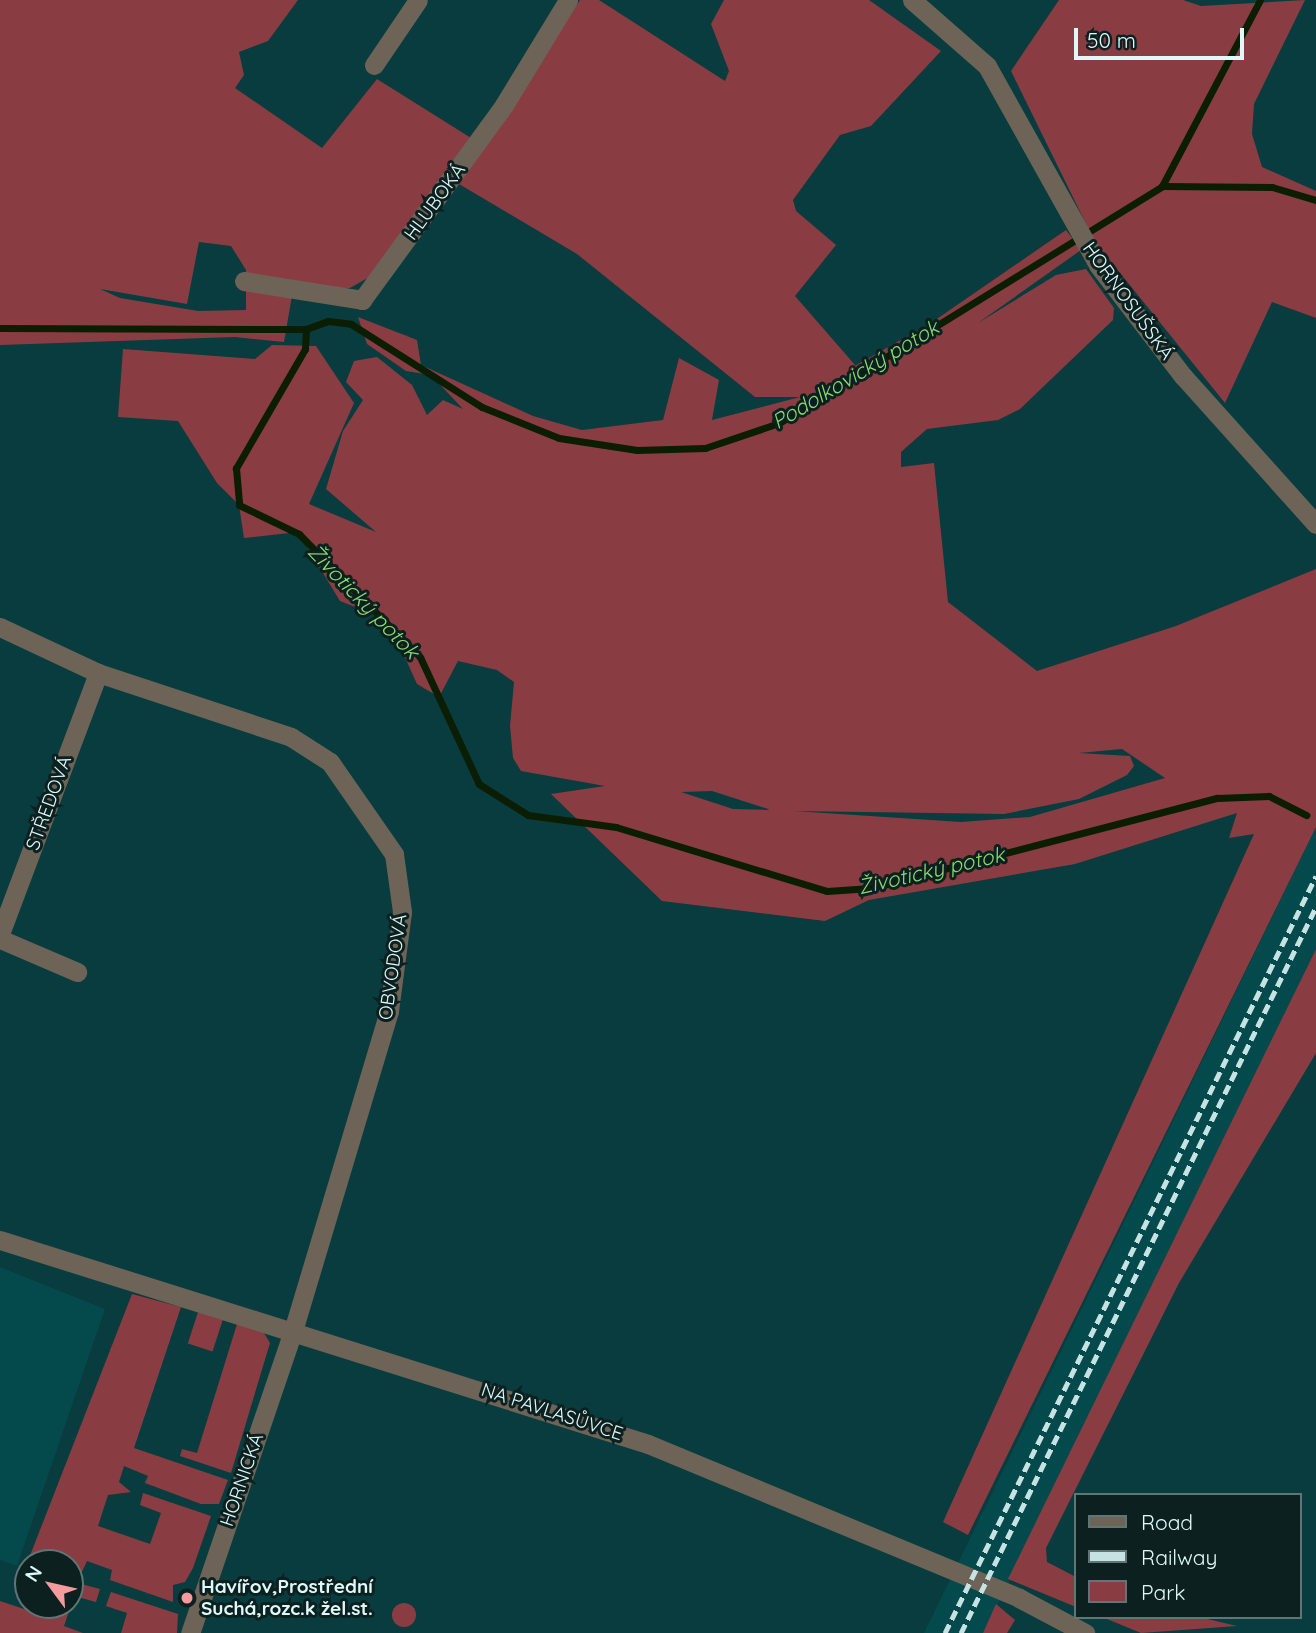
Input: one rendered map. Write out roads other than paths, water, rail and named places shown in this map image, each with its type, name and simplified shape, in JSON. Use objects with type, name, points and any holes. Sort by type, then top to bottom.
[{"type":"street","points":[[374,65],[418,0]]},
{"type":"street","name":"HLUBOKÁ","points":[[244,281],[362,300],[505,105],[568,0]]},
{"type":"street","name":"HORNOSUŠSKÁ","points":[[912,0],[987,65],[1088,250],[1183,376],[1316,524]]},
{"type":"street","name":"OBVODOVÁ","points":[[0,628],[98,673],[291,737],[330,762],[362,800],[394,854],[402,912],[389,1011],[294,1328]]},
{"type":"street","name":"STŘEDOVÁ","points":[[0,934],[98,673]]},
{"type":"street","points":[[0,939],[78,972]]},
{"type":"street","name":"NA PAVLASŮVCE","points":[[0,1240],[294,1328],[648,1444],[1019,1598],[1086,1633]]},
{"type":"street","name":"HORNICKÁ","points":[[190,1633],[294,1328]]},
{"type":"waterway","points":[[1162,186],[1260,0]]},
{"type":"waterway","name":"Podolkovický potok","points":[[306,329],[328,321],[351,324],[482,407],[559,438],[637,450],[705,448],[779,423],[1162,186],[1272,187],[1316,200]]},
{"type":"waterway","name":"Životický potok","points":[[0,328],[306,329],[305,349],[236,468],[239,505],[299,534],[420,657],[479,784],[528,815],[616,827],[827,891],[871,888],[1217,798],[1269,796],[1306,815]]},
{"type":"railway","points":[[945,1633],[1316,876]]},
{"type":"railway","points":[[961,1633],[1316,907]]},
{"type":"place","name":"Havířov,Prostřední Suchá,rozc.k žel.st.","points":[[187,1598]]}]
